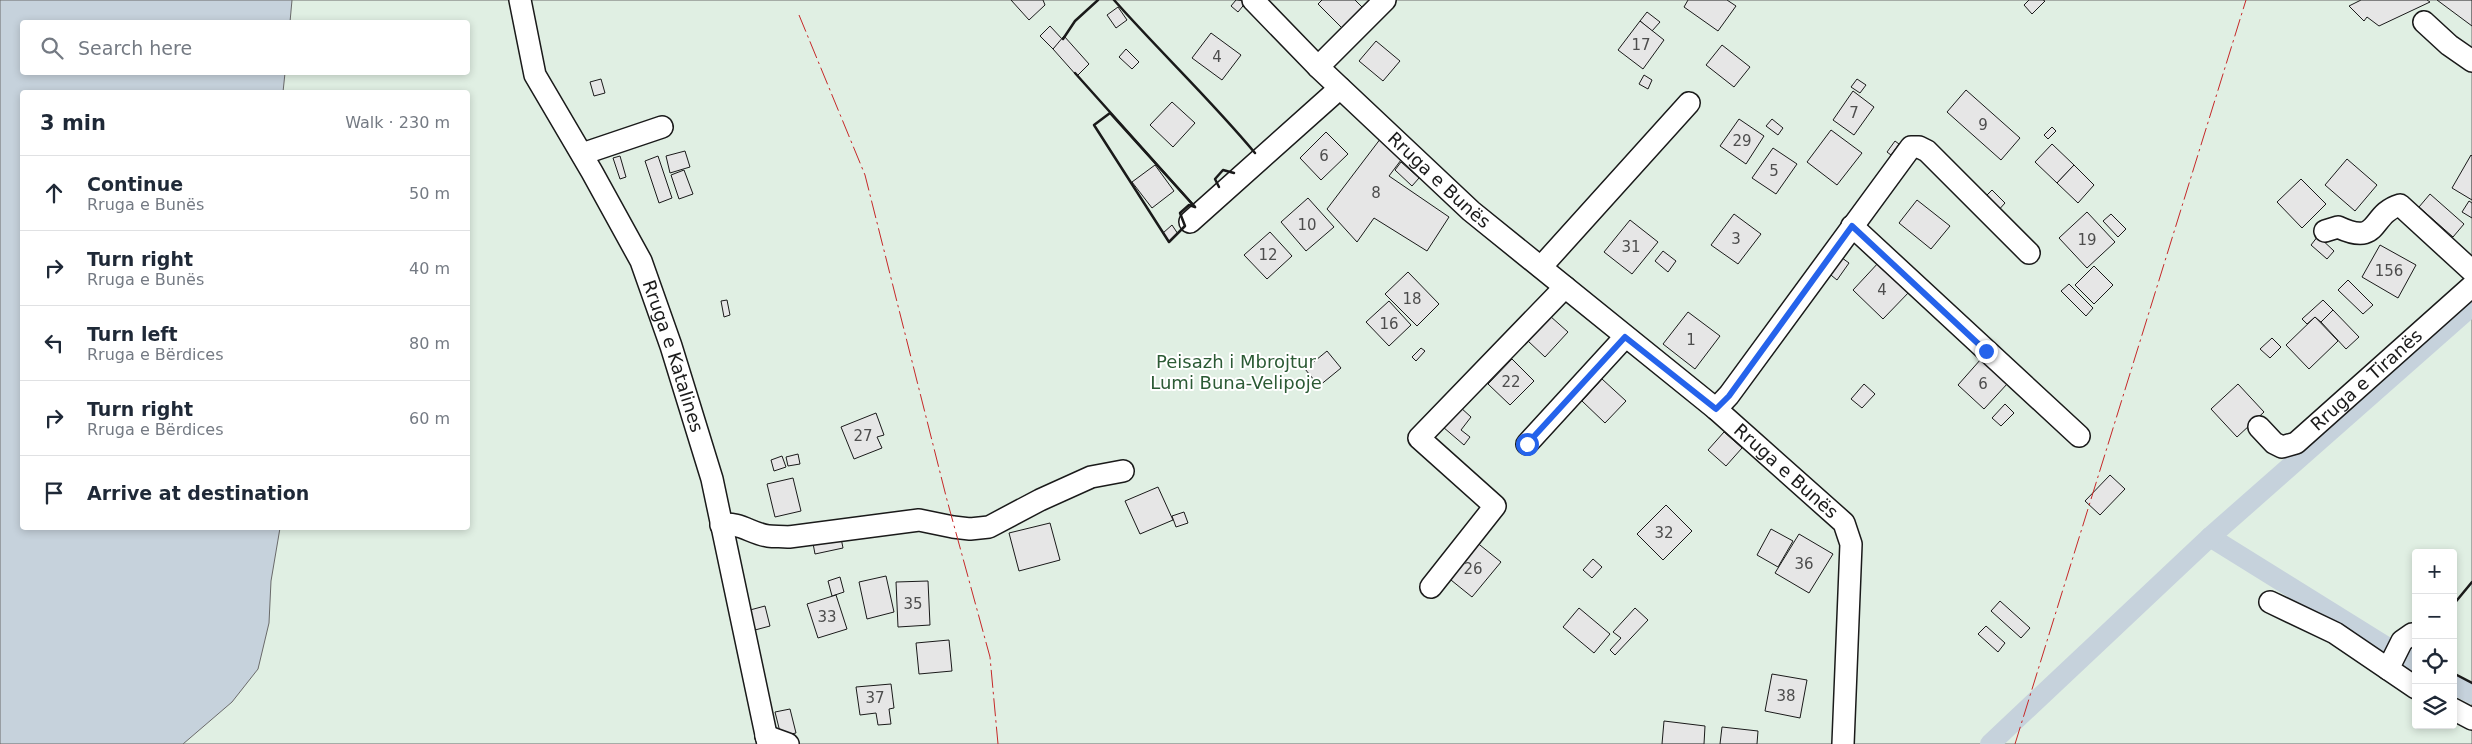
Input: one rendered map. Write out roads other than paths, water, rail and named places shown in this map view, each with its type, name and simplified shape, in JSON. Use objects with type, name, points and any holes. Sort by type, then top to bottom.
[{"type":"street","name":"Rruga e Katalines","points":[[520,0],[535,76],[582,154],[641,261],[677,365],[712,479],[767,740],[788,744]]},
{"type":"street","name":"Rruga e Bunës","points":[[1253,0],[1318,67],[1470,211],[1716,409],[1844,524],[1851,544],[1843,744]]},
{"type":"street","points":[[1318,67],[1385,0]]},
{"type":"street","points":[[2424,22],[2449,45],[2472,61]]},
{"type":"street","points":[[1190,222],[1340,88]]},
{"type":"street","points":[[1541,268],[1689,103]]},
{"type":"street","points":[[582,154],[662,128]]},
{"type":"street","points":[[1716,409],[1729,396],[1911,147],[1919,147],[1927,151],[2029,253]]},
{"type":"street","points":[[2325,231],[2338,228],[2354,235],[2366,233],[2389,210],[2400,205],[2472,271]]},
{"type":"street","points":[[1852,226],[2079,436]]},
{"type":"street","name":"Rruga e Tiranës","points":[[2259,427],[2274,443],[2282,447],[2296,443],[2472,286]]},
{"type":"street","points":[[1431,587],[1495,506],[1419,438],[1565,287]]},
{"type":"street","points":[[1527,444],[1625,337]]},
{"type":"street","points":[[721,525],[740,526],[768,536],[789,536],[919,520],[962,528],[989,527],[1040,500],[1084,480],[1123,470]]},
{"type":"street","points":[[2270,602],[2335,634],[2399,650],[2414,684]]},
{"type":"street","points":[[2457,711],[2472,719]]},
{"type":"waterway","points":[[1990,744],[2210,537],[2472,306]]},
{"type":"waterway","points":[[2210,537],[2390,649]]},
{"type":"waterway","points":[[2404,656],[2412,661]]},
{"type":"waterway","points":[[2457,686],[2472,694]]},
{"type":"park label","name":"Peisazh i Mbrojtur Lumi Buna-Velipoje","points":[[1236,372]]}]
